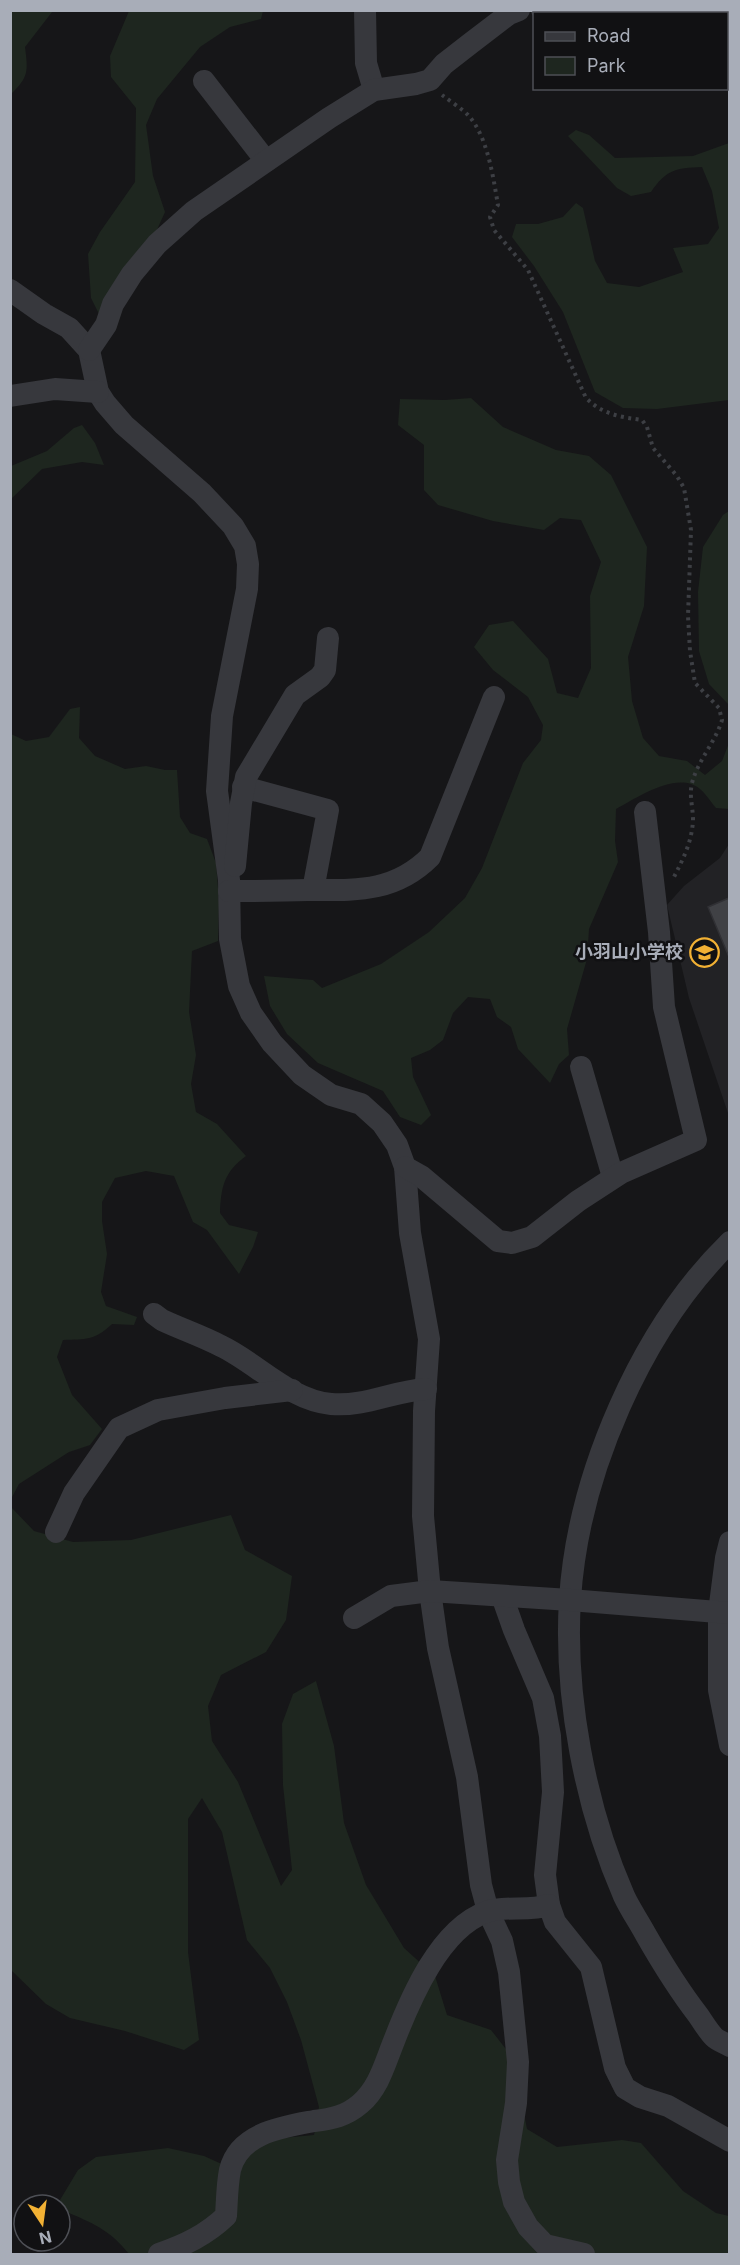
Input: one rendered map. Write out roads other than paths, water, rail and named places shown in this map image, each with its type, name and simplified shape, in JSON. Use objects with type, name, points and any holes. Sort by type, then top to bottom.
[{"type":"street","points":[[365,10],[366,63],[374,90]]},
{"type":"street","points":[[89,350],[106,325],[113,304],[132,274],[157,244],[194,211],[328,118],[374,90],[430,80],[444,64],[509,14],[519,10]]},
{"type":"street","points":[[204,81],[266,161]]},
{"type":"street","points":[[10,290],[69,328],[89,350],[98,392],[123,425],[202,493],[233,526],[245,546],[248,564],[247,589],[222,716],[217,791],[229,891],[230,939],[239,986],[251,1013],[272,1043],[303,1075],[331,1095],[361,1104],[382,1123],[397,1145],[405,1167],[411,1233],[429,1339],[423,1516],[430,1591],[438,1648],[467,1777],[478,1865],[488,1911],[502,1941],[509,1972],[518,2062],[516,2103],[507,2160],[514,2202],[528,2227],[545,2244],[584,2254]]},
{"type":"street","points":[[10,396],[55,389],[98,392]]},
{"type":"street","points":[[229,891],[237,854],[243,787],[246,777],[287,705],[295,695],[320,677],[325,670],[328,638]]},
{"type":"street","points":[[229,891],[355,891],[405,877],[419,868],[430,857],[494,697]]},
{"type":"street","points":[[243,787],[328,810],[313,890]]},
{"type":"street","points":[[405,1167],[420,1176],[498,1240],[512,1243],[532,1237],[613,1177],[696,1140],[663,1006],[659,932],[645,812]]},
{"type":"street","points":[[581,1067],[613,1177]]},
{"type":"street","points":[[724,2036],[671,1980],[630,1908],[598,1830],[583,1766],[571,1684],[570,1600],[577,1543],[590,1491],[629,1383],[670,1315],[711,1260],[729,1242]]},
{"type":"street","points":[[154,1314],[162,1320],[223,1346],[292,1390],[313,1400],[329,1404],[352,1404],[426,1389]]},
{"type":"street","points":[[56,1532],[74,1492],[119,1428],[158,1410],[225,1398],[292,1390]]},
{"type":"street","points":[[729,1542],[719,1690],[729,1745]]},
{"type":"street","points":[[354,1618],[391,1596],[430,1591],[724,1613]]},
{"type":"street","points":[[502,1596],[514,1630],[536,1676],[543,1698],[550,1736],[553,1792],[545,1875],[549,1905],[555,1922],[591,1967],[615,2068],[625,2088],[640,2097],[668,2106],[729,2141]]},
{"type":"street","points":[[159,2254],[190,2243],[211,2230],[226,2216],[230,2169],[239,2151],[249,2140],[280,2127],[340,2117],[361,2104],[377,2084],[404,2016],[446,1941],[469,1920],[488,1911],[537,1909],[549,1905]]},
{"type":"place","name":"小羽山小学校","points":[[704,952]]}]
